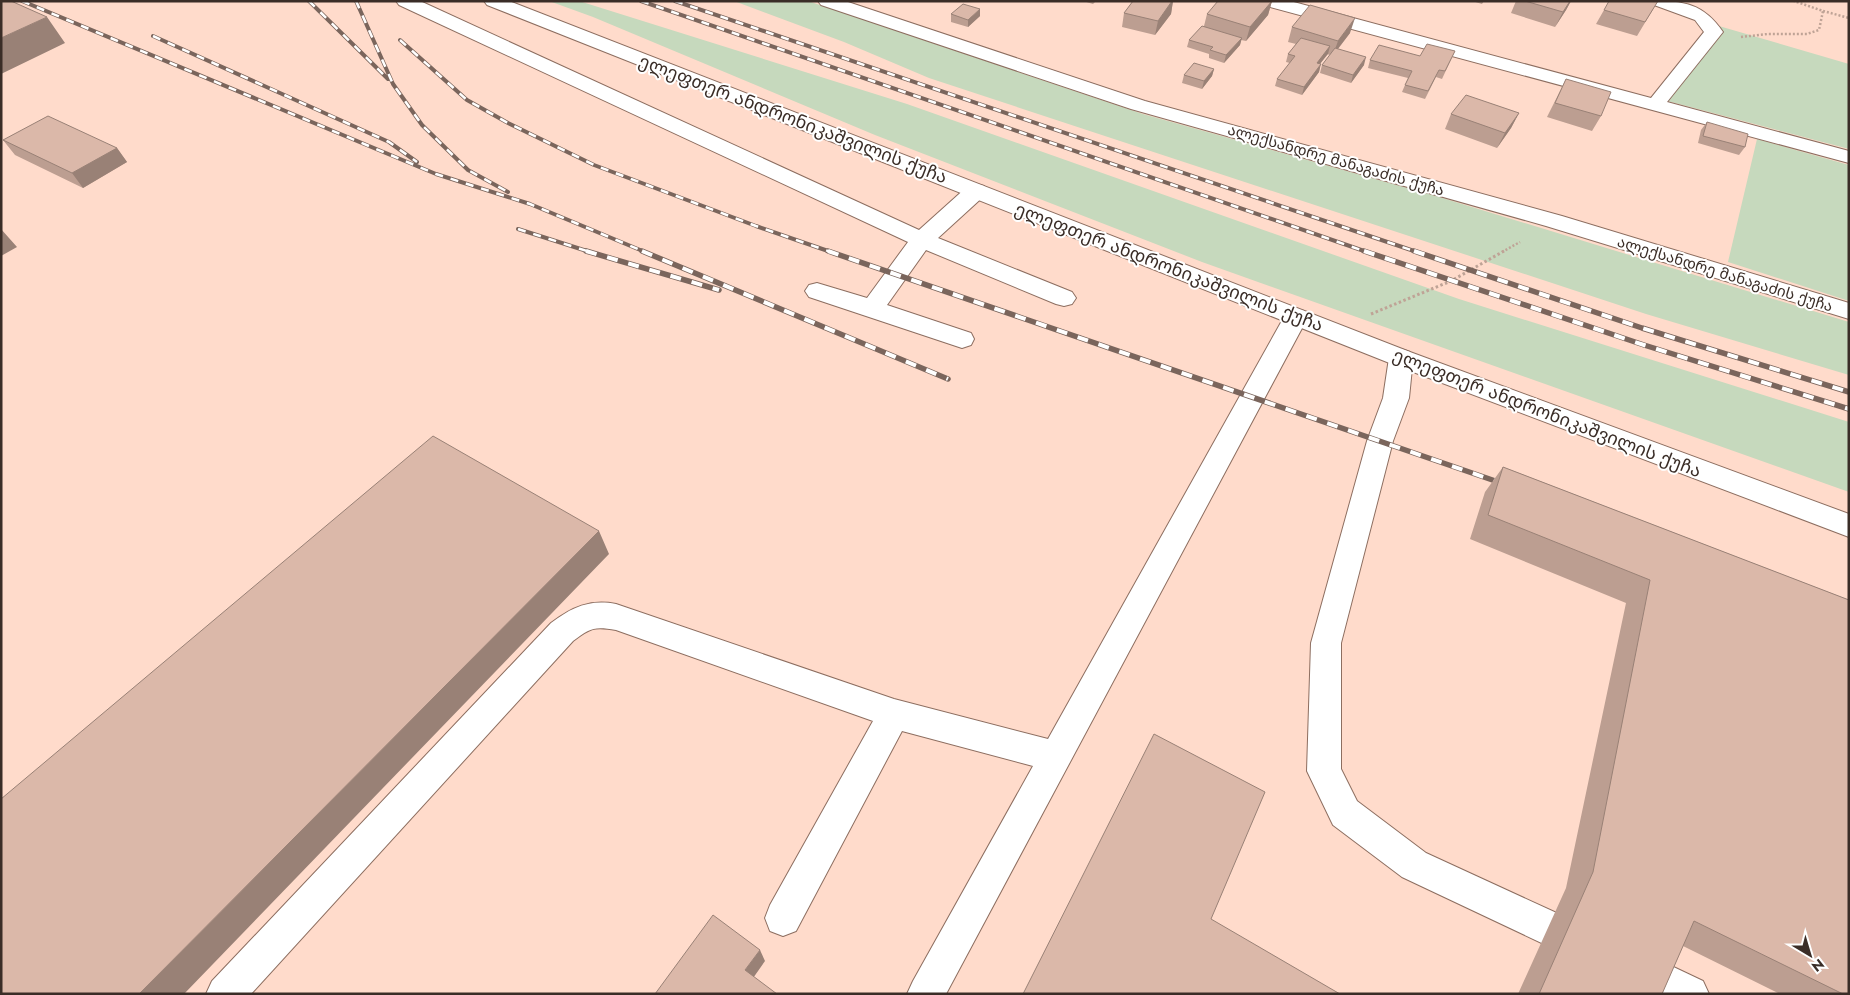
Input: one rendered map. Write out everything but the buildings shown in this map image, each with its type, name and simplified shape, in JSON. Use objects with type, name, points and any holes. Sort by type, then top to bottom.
[{"type":"street","points":[[405,1],[922,240],[1064,298]]},
{"type":"street","name":"ელეფთერ ანდრონიკაშვილის ქუჩა","points":[[493,1],[1401,358],[1849,526]]},
{"type":"street","name":"ალექსანდრე მანაგაძის ქუჩა","points":[[827,1],[1138,105],[1554,221],[1849,312]]},
{"type":"street","points":[[1269,1],[1849,157]]},
{"type":"street","points":[[1656,105],[1714,32],[1700,16],[1660,1]]},
{"type":"street","points":[[872,308],[922,240],[976,191]]},
{"type":"street","points":[[817,291],[962,339]]},
{"type":"street","points":[[926,994],[1296,317]]},
{"type":"street","points":[[1401,358],[1396,398],[1380,441],[1326,643],[1324,771],[1345,813],[1414,865],[1548,928]]},
{"type":"street","points":[[225,994],[562,632],[578,619],[597,613],[616,617],[894,714],[1056,757]]},
{"type":"street","points":[[783,918],[894,714]]},
{"type":"street","points":[[1646,973],[1690,994]]},
{"type":"path","points":[[1794,1],[1849,18]]},
{"type":"path","points":[[1740,38],[1768,34],[1807,34],[1820,30],[1823,11]]},
{"type":"path","points":[[1331,330],[1451,281],[1554,221]]},
{"type":"green space","points":[[549,1],[579,1],[907,104],[1459,299],[1849,422],[1849,492],[1202,262],[875,135],[593,17]]},
{"type":"green space","points":[[734,1],[808,1],[1143,114],[1436,196],[1849,322],[1849,375],[1646,314],[929,78],[844,42]]},
{"type":"green space","points":[[1712,24],[1849,64],[1849,149],[1656,98]]},
{"type":"green space","points":[[1757,139],[1849,165],[1849,301],[1728,262]]},
{"type":"railway","points":[[22,1],[436,174],[530,204],[645,252]]},
{"type":"railway","points":[[309,1],[388,79]]},
{"type":"railway","points":[[356,1],[393,84],[422,125],[468,170],[508,192]]},
{"type":"railway","points":[[641,1],[1367,252]]},
{"type":"railway","points":[[675,1],[1417,252]]},
{"type":"railway","points":[[153,36],[389,142],[417,162]]},
{"type":"railway","points":[[400,40],[467,100],[508,123],[594,165],[831,252]]},
{"type":"railway","points":[[518,229],[590,252]]},
{"type":"railway","points":[[586,251],[719,290]]},
{"type":"railway","points":[[642,251],[948,379]]},
{"type":"railway","points":[[828,251],[1507,485]]},
{"type":"railway","points":[[1364,251],[1644,345],[1849,409]]},
{"type":"railway","points":[[1414,251],[1642,328],[1849,392]]}]
